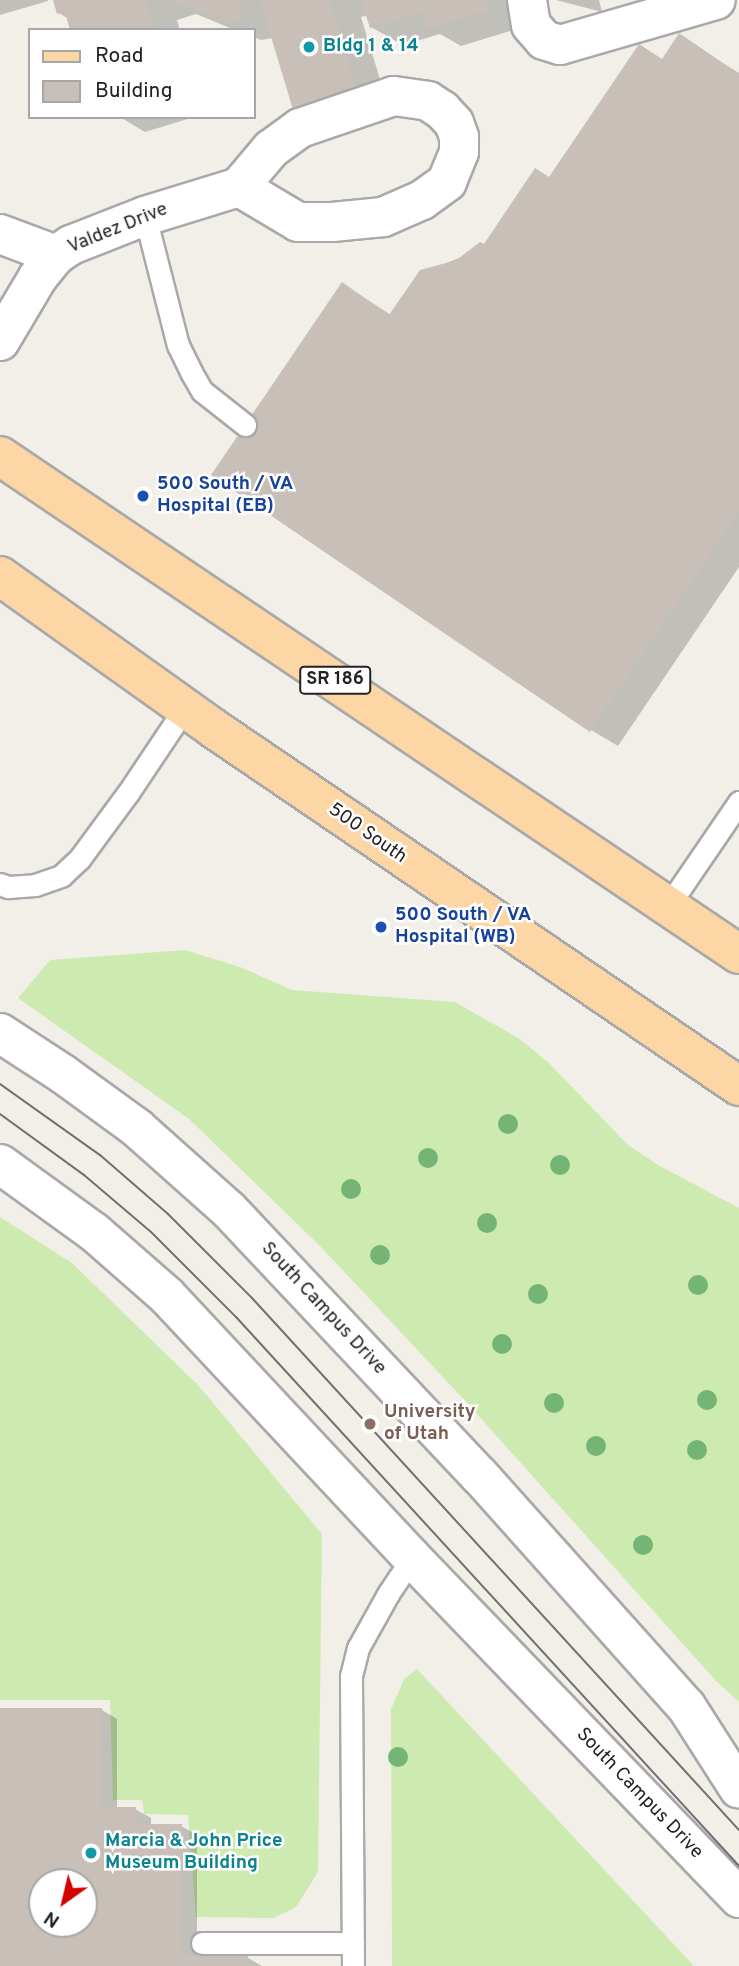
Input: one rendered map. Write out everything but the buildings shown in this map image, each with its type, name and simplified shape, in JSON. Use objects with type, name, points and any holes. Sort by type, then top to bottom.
[{"type":"main road","name":"SR 186","points":[[0,456],[739,954]]},
{"type":"main road","name":"500 South","points":[[0,576],[185,708],[739,1086]]},
{"type":"street","points":[[527,0],[531,25],[544,40],[559,45],[693,3]]},
{"type":"street","points":[[394,96],[419,99],[435,106],[454,123],[459,137],[460,152],[447,182],[422,200],[383,217],[298,222],[239,187],[271,149],[300,128],[394,96]]},
{"type":"street","name":"Valdez Drive","points":[[0,341],[38,277],[56,255],[71,245],[145,216],[239,187]]},
{"type":"street","points":[[0,234],[56,255]]},
{"type":"street","name":"South Campus Drive","points":[[0,1033],[63,1073],[137,1128],[229,1210],[480,1476],[686,1706],[739,1789]]},
{"type":"street","name":"South Campus Drive","points":[[0,1164],[94,1232],[167,1296],[412,1558],[739,1898]]},
{"type":"street","points":[[686,1706],[739,1746]]},
{"type":"lane","points":[[145,216],[178,345],[202,391],[245,425]]},
{"type":"lane","points":[[0,884],[8,887],[35,885],[61,876],[80,858],[185,708]]},
{"type":"lane","points":[[668,906],[739,802]]},
{"type":"lane","points":[[353,1966],[351,1675],[358,1648],[412,1558]]},
{"type":"lane","points":[[202,1943],[353,1943]]},
{"type":"green space","points":[[185,950],[240,967],[292,990],[455,1002],[520,1039],[549,1063],[627,1144],[658,1165],[739,1208],[739,1702],[716,1681],[468,1404],[321,1247],[189,1119],[18,998],[50,960]]},
{"type":"green space","points":[[0,1217],[72,1263],[199,1386],[322,1534],[318,1872],[296,1907],[274,1918],[196,1917],[188,1815],[144,1814],[142,1800],[113,1800],[110,1700],[0,1700]]},
{"type":"green space","points":[[417,1669],[694,1966],[392,1966],[391,1709],[404,1679]]},
{"type":"tram line","points":[[0,1084],[100,1155],[168,1214],[252,1298],[739,1830]]},
{"type":"tram line","points":[[0,1114],[84,1175],[151,1232],[236,1317],[739,1866]]},
{"type":"place","name":"Bldg 1 & 14","points":[[309,47]]},
{"type":"place","name":"500 South / VA Hospital (EB)","points":[[143,496]]},
{"type":"place","name":"500 South / VA Hospital (WB)","points":[[381,927]]},
{"type":"place","name":"University of Utah","points":[[370,1424]]},
{"type":"place","name":"Marcia & John Price Museum Building","points":[[91,1853]]}]
